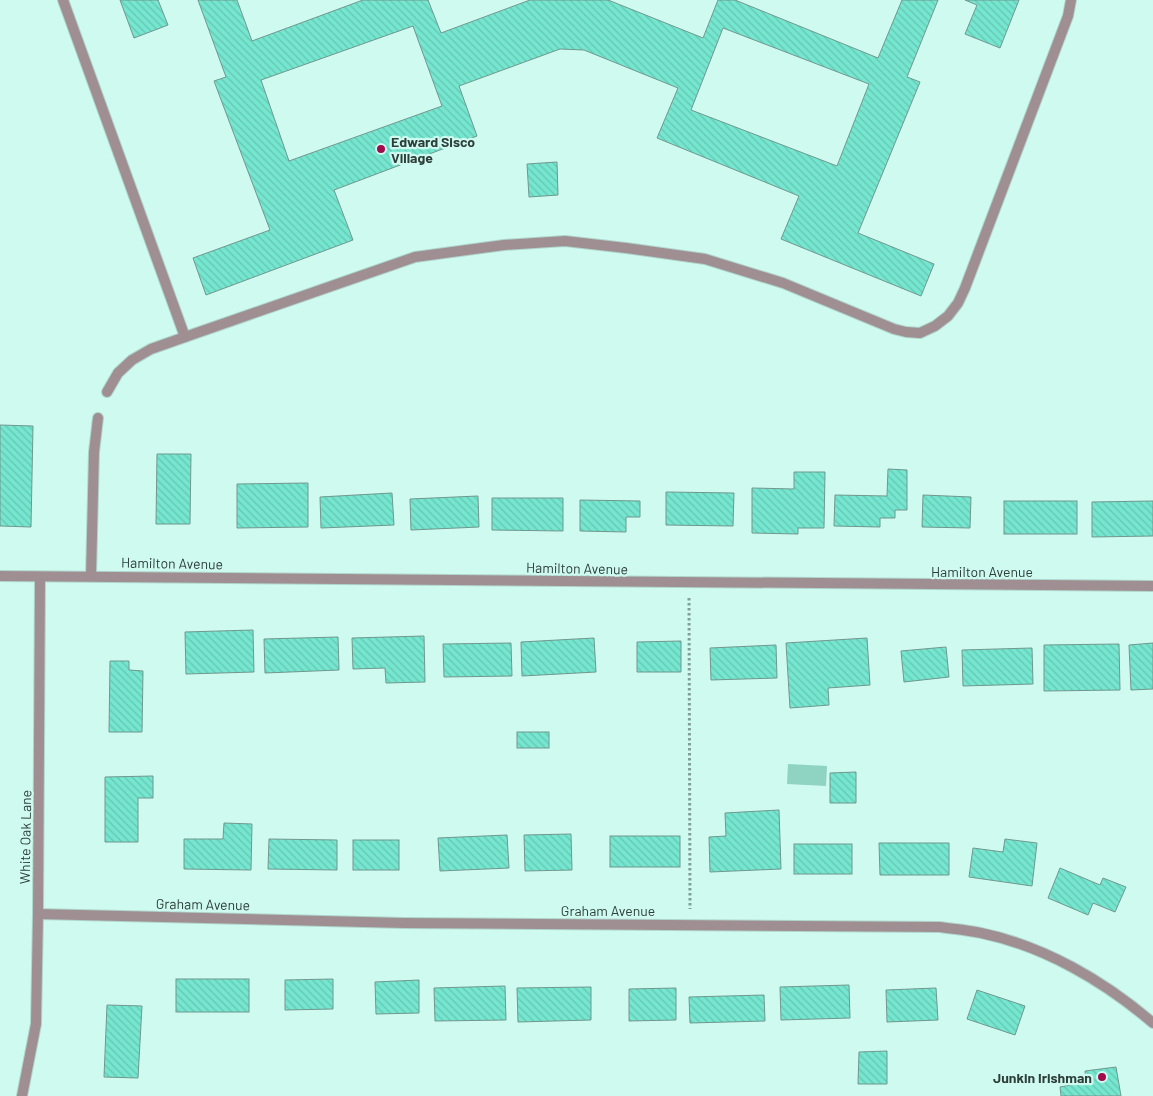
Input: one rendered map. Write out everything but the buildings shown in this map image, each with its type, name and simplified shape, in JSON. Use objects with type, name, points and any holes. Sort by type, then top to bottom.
[{"type":"street","points":[[63,0],[185,337]]},
{"type":"street","points":[[107,392],[118,373],[132,360],[150,349],[415,257],[504,245],[565,241],[705,259],[783,283],[894,329],[920,333],[935,326],[948,316],[966,288],[1068,16],[1072,0]]},
{"type":"street","points":[[91,576],[94,452],[98,418]]},
{"type":"street","name":"Hamilton Avenue","points":[[0,576],[1153,586]]},
{"type":"street","name":"White Oak Lane","points":[[22,1096],[36,1024],[40,577]]},
{"type":"street","name":"Graham Avenue","points":[[38,914],[404,923],[939,927],[981,933],[1024,946],[1066,964],[1107,988],[1153,1024]]},
{"type":"path","points":[[689,582],[690,925]]},
{"type":"green space","points":[[788,764],[827,766],[826,786],[787,784]]},
{"type":"place","name":"Edward Sisco Village","points":[[381,149]]},
{"type":"place","name":"Junkin Irishman","points":[[1102,1077]]}]
